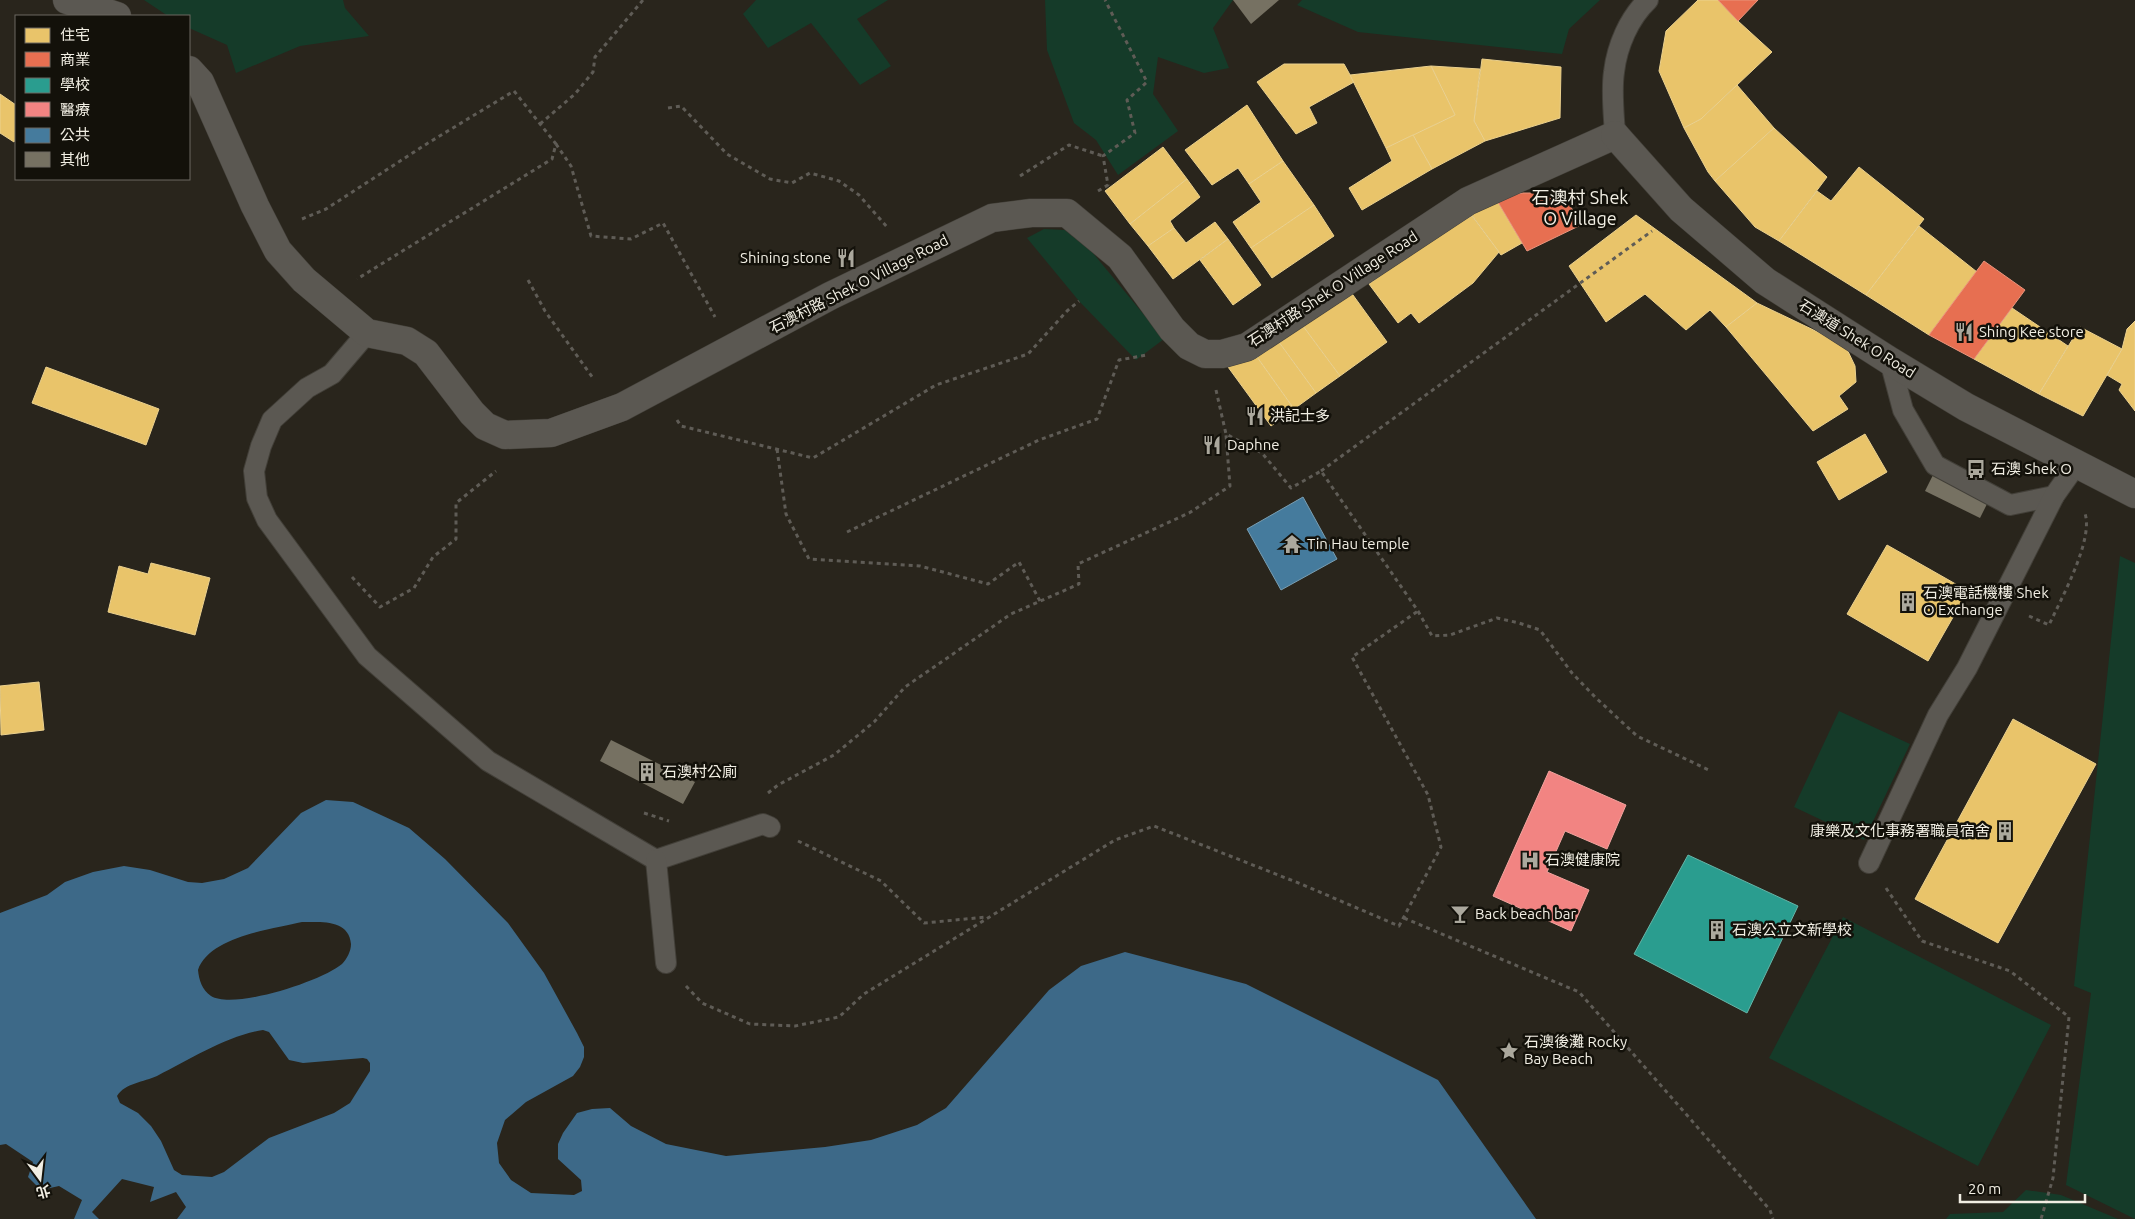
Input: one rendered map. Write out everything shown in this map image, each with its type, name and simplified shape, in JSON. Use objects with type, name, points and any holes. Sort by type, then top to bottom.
[{"type":"street","points":[[67,0],[114,15]]},
{"type":"street","name":"石澳村路 Shek O Village Road","points":[[190,71],[200,82],[255,206],[278,252],[304,280],[367,333],[407,341],[426,353],[472,413],[485,426],[505,435],[551,432],[614,410],[654,392],[830,296],[992,218],[1031,213],[1067,213],[1120,257],[1172,329],[1189,346],[1205,354],[1222,354],[1247,347],[1468,201],[1615,135]]},
{"type":"street","name":"石澳道 Shek O Road","points":[[1615,135],[1681,209],[1765,281],[1890,361],[2072,470],[2135,494]]},
{"type":"lane","points":[[1615,135],[1614,73],[1622,38],[1642,6],[1648,0]]},
{"type":"lane","points":[[367,333],[332,374],[307,388],[272,420],[261,446],[254,471],[257,498],[266,520],[367,656],[488,761],[656,860],[763,824],[770,827]]},
{"type":"lane","points":[[1890,361],[1903,410],[1935,464],[2010,505],[2054,496]]},
{"type":"lane","points":[[1869,862],[1938,715],[1967,668],[2054,496],[2072,470]]},
{"type":"lane","points":[[656,860],[666,963]]},
{"type":"path","points":[[540,124],[574,94],[593,72],[595,57],[643,0]]},
{"type":"path","points":[[1103,156],[1135,133],[1126,100],[1147,82],[1105,0]]},
{"type":"path","points":[[270,234],[326,208],[428,143],[514,92],[556,144],[571,166],[591,236],[631,239],[663,223],[732,349]]},
{"type":"path","points":[[668,108],[681,106],[727,154],[770,179],[792,182],[810,173],[839,181],[859,196],[914,256]]},
{"type":"path","points":[[326,298],[552,159],[556,144]]},
{"type":"path","points":[[1017,178],[1069,145],[1103,156]]},
{"type":"path","points":[[1067,213],[1108,184],[1103,156]]},
{"type":"path","points":[[1226,434],[1262,454],[1291,488],[1321,471],[1681,209]]},
{"type":"path","points":[[528,280],[545,311],[614,410]]},
{"type":"path","points":[[654,392],[681,426],[813,458],[936,385],[1028,354],[1067,311],[1079,301]]},
{"type":"path","points":[[765,795],[778,785],[834,754],[874,722],[905,687],[1011,614],[1079,584],[1078,564],[1188,513],[1230,486],[1226,434],[1210,367],[1189,346],[1119,360],[1097,420],[1039,440],[847,532]]},
{"type":"path","points":[[348,572],[380,607],[414,588],[433,558],[456,539],[456,503],[504,464],[485,426]]},
{"type":"path","points":[[777,449],[786,514],[809,559],[920,566],[988,584],[1019,562],[1040,601]]},
{"type":"path","points":[[2000,602],[2049,624],[2081,555],[2088,518],[2072,470]]},
{"type":"path","points":[[1321,471],[1418,612],[1432,636],[1450,635],[1498,618],[1540,630],[1584,686],[1637,736],[1711,771]]},
{"type":"path","points":[[666,963],[702,1003],[750,1024],[796,1026],[838,1017],[864,994],[1115,840],[1154,826],[1301,884],[1399,926],[1441,847],[1428,795],[1352,657],[1418,612]]},
{"type":"path","points":[[640,812],[676,823]]},
{"type":"path","points":[[770,827],[881,881],[924,923],[990,917]]},
{"type":"path","points":[[1869,862],[1922,941],[2010,971],[2069,1017],[2053,1178],[2041,1219]]},
{"type":"path","points":[[1404,918],[1579,992],[1770,1210],[1773,1219]]},
{"type":"green space","points":[[144,0],[343,0],[345,8],[369,36],[300,46],[236,73],[227,45],[190,28],[190,15],[166,15]]},
{"type":"green space","points":[[756,0],[888,0],[857,19],[891,66],[860,85],[811,23],[768,48],[743,14]]},
{"type":"green space","points":[[1045,0],[1233,0],[1213,28],[1229,68],[1204,73],[1158,57],[1153,94],[1178,131],[1118,175],[1096,140],[1074,123],[1047,50]]},
{"type":"green space","points":[[1302,0],[1600,0],[1569,29],[1562,54],[1358,32],[1297,5]]},
{"type":"green space","points":[[1044,229],[1065,230],[1092,252],[1164,339],[1136,360],[1079,301],[1027,238]]},
{"type":"green space","points":[[2120,556],[2135,563],[2135,1219],[2066,1185],[2091,993],[2074,986]]},
{"type":"green space","points":[[1839,711],[1910,744],[1864,840],[1794,807]]},
{"type":"green space","points":[[1843,917],[2051,1025],[1978,1166],[1769,1058]]},
{"type":"green space","points":[[2026,1190],[2061,1195],[2118,1219],[1946,1219],[1950,1214],[2003,1212]]},
{"type":"water","points":[[326,800],[353,802],[409,828],[445,859],[508,923],[544,973],[584,1047],[584,1057],[580,1067],[573,1076],[526,1102],[505,1120],[497,1143],[499,1163],[511,1180],[531,1193],[574,1195],[582,1191],[581,1180],[558,1159],[558,1144],[577,1113],[592,1109],[610,1108],[631,1126],[666,1144],[726,1156],[825,1147],[871,1140],[917,1125],[946,1108],[1049,990],[1081,966],[1125,952],[1246,984],[1438,1080],[1536,1219],[177,1219],[186,1207],[176,1192],[150,1202],[154,1187],[122,1179],[92,1212],[99,1219],[74,1219],[82,1200],[59,1186],[41,1190],[28,1177],[33,1162],[6,1144],[0,1145],[0,913],[47,895],[65,882],[93,872],[124,866],[150,870],[188,882],[202,883],[224,879],[248,868],[301,813]],"holes":[[[302,922],[325,922],[340,926],[345,930],[351,944],[346,960],[332,971],[316,978],[278,992],[257,997],[222,999],[211,996],[203,988],[198,970],[204,959],[215,950],[243,936]],[[263,1030],[269,1032],[289,1060],[303,1063],[363,1058],[367,1059],[370,1063],[370,1071],[350,1103],[334,1113],[269,1138],[224,1172],[212,1177],[182,1175],[174,1170],[161,1141],[151,1126],[138,1113],[120,1103],[117,1096],[125,1088],[157,1076],[222,1043]]]},
{"type":"building: 住宅","points":[[1698,0],[1718,0],[1772,52],[1701,119],[1684,128],[1659,71],[1666,31]]},
{"type":"building: 住宅","points":[[1482,59],[1561,67],[1560,118],[1485,141],[1474,121]]},
{"type":"building: 住宅","points":[[1284,64],[1344,64],[1354,82],[1309,107],[1317,123],[1296,134],[1257,82]]},
{"type":"building: 住宅","points":[[1431,66],[1480,69],[1474,121],[1485,141],[1432,169],[1413,135],[1455,115]]},
{"type":"building: 住宅","points":[[1431,66],[1455,115],[1386,148],[1350,75]]},
{"type":"building: 住宅","points":[[1737,85],[1774,128],[1715,181],[1684,128],[1701,119]]},
{"type":"building: 住宅","points":[[0,94],[15,104],[14,142],[0,133]]},
{"type":"building: 住宅","points":[[1247,105],[1283,161],[1249,184],[1238,168],[1212,185],[1185,150]]},
{"type":"building: 住宅","points":[[1774,128],[1827,177],[1779,241],[1755,227],[1715,181]]},
{"type":"building: 住宅","points":[[1413,135],[1432,169],[1362,210],[1349,188],[1392,161],[1386,148]]},
{"type":"building: 住宅","points":[[1163,147],[1187,179],[1130,224],[1105,191]]},
{"type":"building: 住宅","points":[[1283,161],[1314,205],[1251,248],[1233,222],[1261,202],[1249,184]]},
{"type":"building: 住宅","points":[[1859,167],[1924,219],[1866,295],[1779,241],[1817,191],[1831,201]]},
{"type":"building: 住宅","points":[[1187,179],[1200,197],[1170,221],[1174,228],[1148,246],[1130,224]]},
{"type":"building: 住宅","points":[[1495,197],[1522,243],[1501,255],[1466,207]]},
{"type":"building: 住宅","points":[[1314,205],[1334,236],[1272,278],[1251,248]]},
{"type":"building: 住宅","points":[[1636,215],[1757,303],[1726,327],[1710,310],[1686,330],[1645,294],[1606,322],[1569,266]]},
{"type":"building: 住宅","points":[[1472,216],[1499,252],[1473,283],[1419,323],[1411,313],[1398,323],[1369,284],[1444,229]]},
{"type":"building: 住宅","points":[[1215,222],[1228,239],[1173,279],[1148,246],[1174,228],[1186,243]]},
{"type":"building: 住宅","points":[[1919,226],[1977,272],[1929,335],[1866,295]]},
{"type":"building: 住宅","points":[[1228,239],[1261,285],[1233,305],[1200,260]]},
{"type":"building: 住宅","points":[[1345,284],[1387,342],[1340,376],[1297,318]]},
{"type":"building: 住宅","points":[[1757,303],[1845,345],[1855,366],[1856,382],[1839,396],[1848,409],[1813,431],[1726,327]]},
{"type":"building: 住宅","points":[[2012,308],[2068,346],[2039,394],[1974,359]]},
{"type":"building: 住宅","points":[[1297,318],[1340,376],[1316,393],[1273,334]]},
{"type":"building: 住宅","points":[[2135,321],[2135,411],[2119,390],[2122,384],[2107,375],[2122,349],[2127,329]]},
{"type":"building: 住宅","points":[[2080,327],[2122,349],[2083,416],[2039,394]]},
{"type":"building: 住宅","points":[[1273,334],[1316,393],[1294,409],[1252,350]]},
{"type":"building: 住宅","points":[[1252,350],[1294,409],[1271,426],[1228,367]]},
{"type":"building: 住宅","points":[[46,367],[159,409],[146,445],[32,403]]},
{"type":"building: 住宅","points":[[1865,434],[1887,472],[1839,500],[1817,462]]},
{"type":"building: 住宅","name":"石澳電話機樓 Shek O Exchange","points":[[1887,545],[1968,591],[1928,661],[1847,614]]},
{"type":"building: 住宅","points":[[151,563],[210,578],[195,635],[108,612],[119,566],[148,574]]},
{"type":"building: 住宅","points":[[39,682],[44,730],[1,735],[0,686]]},
{"type":"building: 住宅","name":"康樂及文化事務署職員宿舍","points":[[2013,719],[2096,764],[1998,943],[1915,899]]},
{"type":"building: 商業","points":[[1718,0],[1758,0],[1738,21]]},
{"type":"building: 商業","points":[[1523,193],[1548,193],[1567,202],[1583,224],[1527,251],[1495,197]]},
{"type":"building: 商業","points":[[1984,261],[2025,290],[1974,359],[1929,335]]},
{"type":"building: 學校","name":"石澳公立文新學校","points":[[1688,855],[1798,906],[1747,1013],[1634,954]]},
{"type":"building: 醫療","name":"石澳健康院","points":[[1549,771],[1626,805],[1607,849],[1565,831],[1547,872],[1589,890],[1571,931],[1493,896]]},
{"type":"building: 公共","name":"Tin Hau temple","points":[[1303,497],[1337,559],[1281,590],[1247,529]]},
{"type":"building: 其他","points":[[1233,0],[1279,0],[1251,24]]},
{"type":"building: 其他","points":[[1933,475],[1988,502],[1980,518],[1925,491]]},
{"type":"building: 其他","name":"石澳村公廁","points":[[611,740],[695,782],[683,804],[600,761]]},
{"type":"place","name":"Shining stone","points":[[846,258]]},
{"type":"place","name":"Shing Kee store","points":[[1964,332]]},
{"type":"place","name":"洪記士多","points":[[1255,416]]},
{"type":"place","name":"Daphne","points":[[1212,445]]},
{"type":"place","name":"石澳 Shek O","points":[[1976,469]]},
{"type":"place","name":"Tin Hau temple","points":[[1292,544]]},
{"type":"place","name":"石澳電話機樓 Shek O Exchange","points":[[1908,602]]},
{"type":"place","name":"石澳村公廁","points":[[647,772]]},
{"type":"place","name":"康樂及文化事務署職員宿舍","points":[[2005,831]]},
{"type":"place","name":"石澳健康院","points":[[1530,860]]},
{"type":"place","name":"Back beach bar","points":[[1460,914]]},
{"type":"place","name":"石澳公立文新學校","points":[[1717,930]]},
{"type":"place","name":"石澳後灘 Rocky Bay Beach","points":[[1509,1051]]},
{"type":"district","name":"石澳村 Shek O Village","points":[[1580,208]]}]
